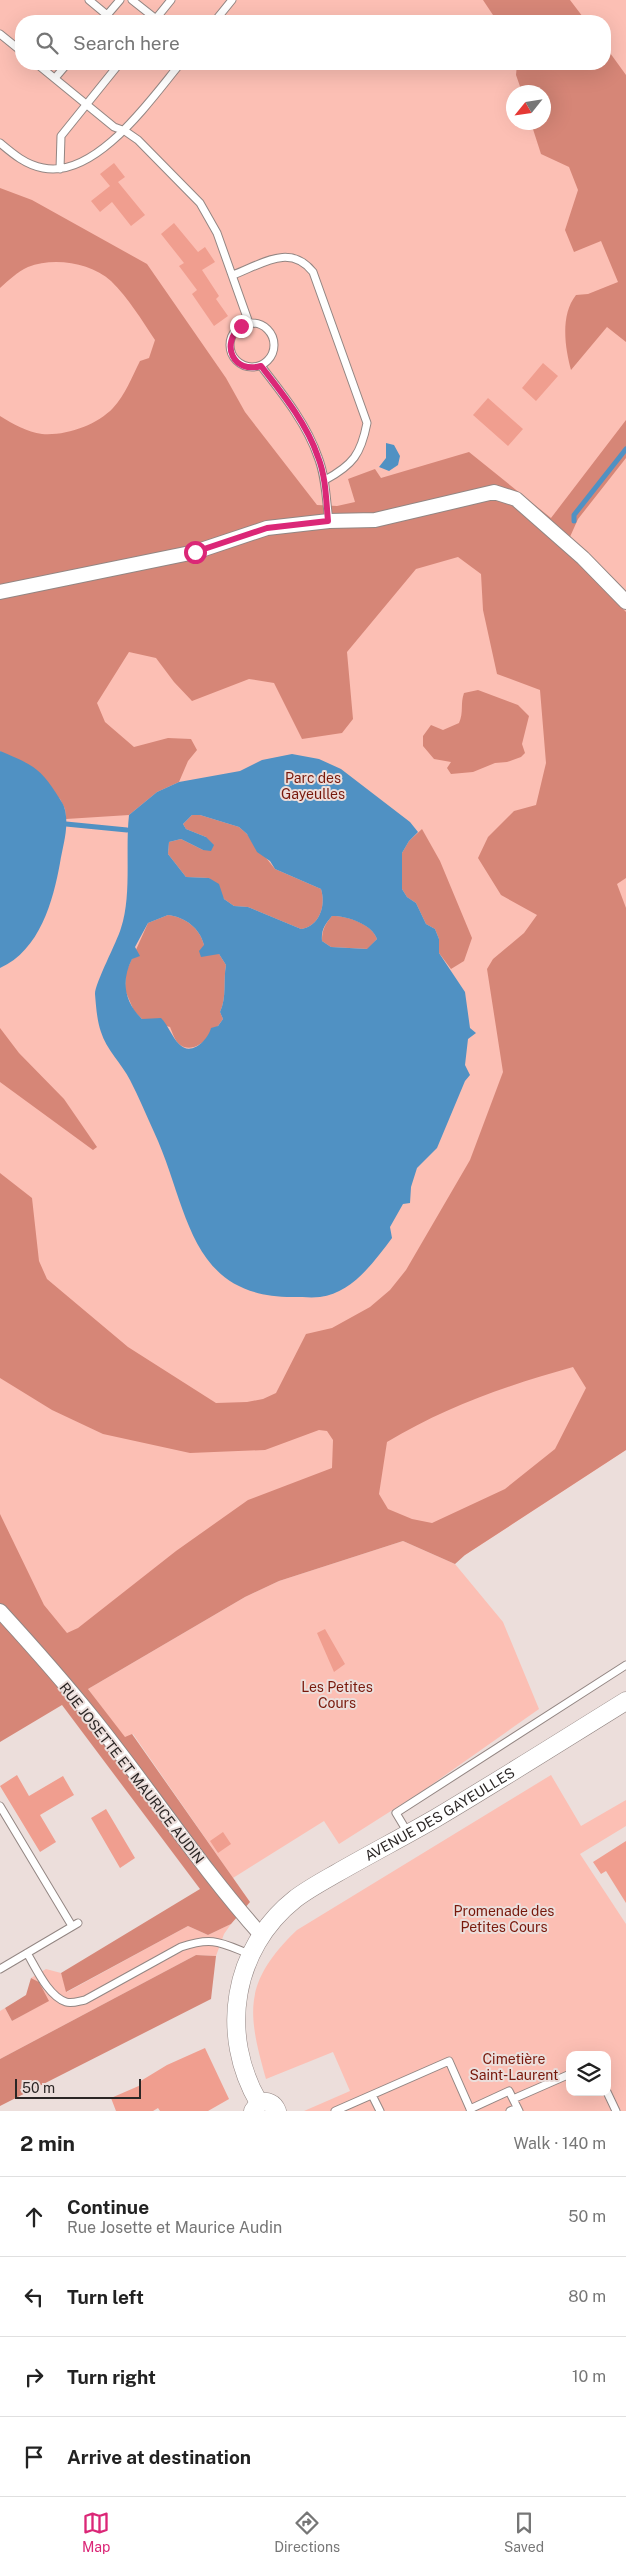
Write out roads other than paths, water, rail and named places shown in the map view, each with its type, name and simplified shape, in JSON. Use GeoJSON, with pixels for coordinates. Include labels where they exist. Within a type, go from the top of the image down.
{"type":"FeatureCollection","features":[{"type":"Feature","properties":{"kind":"street"},"geometry":{"type":"LineString","coordinates":[[0,592],[195,552],[267,528],[328,521],[375,520],[494,492],[516,499],[583,558],[626,602]]}},
{"type":"Feature","properties":{"kind":"street","name":"RUE JOSETTE ET MAURICE AUDIN"},"geometry":{"type":"LineString","coordinates":[[0,1612],[40,1654],[93,1718],[223,1890],[262,1936]]}},
{"type":"Feature","properties":{"kind":"street","name":"AVENUE DES GAYEULLES"},"geometry":{"type":"LineString","coordinates":[[256,2107],[237,2048],[235,2022],[238,1993],[252,1955],[274,1918],[295,1898],[408,1833],[626,1701]]}},
{"type":"Feature","properties":{"kind":"street"},"geometry":{"type":"LineString","coordinates":[[256,2107],[270,2102],[276,2111]]}},
{"type":"Feature","properties":{"kind":"lane"},"geometry":{"type":"LineString","coordinates":[[89,0],[102,15]]}},
{"type":"Feature","properties":{"kind":"lane"},"geometry":{"type":"LineString","coordinates":[[108,15],[120,0]]}},
{"type":"Feature","properties":{"kind":"lane"},"geometry":{"type":"LineString","coordinates":[[132,0],[149,15]]}},
{"type":"Feature","properties":{"kind":"lane"},"geometry":{"type":"LineString","coordinates":[[159,15],[171,0]]}},
{"type":"Feature","properties":{"kind":"lane"},"geometry":{"type":"LineString","coordinates":[[220,15],[232,0]]}},
{"type":"Feature","properties":{"kind":"lane"},"geometry":{"type":"LineString","coordinates":[[0,34],[15,46]]}},
{"type":"Feature","properties":{"kind":"lane"},"geometry":{"type":"LineString","coordinates":[[45,70],[114,127],[125,130],[138,140],[200,203],[217,234],[249,323]]}},
{"type":"Feature","properties":{"kind":"lane"},"geometry":{"type":"LineString","coordinates":[[55,78],[62,70]]}},
{"type":"Feature","properties":{"kind":"lane"},"geometry":{"type":"LineString","coordinates":[[60,168],[61,136],[114,70]]}},
{"type":"Feature","properties":{"kind":"lane"},"geometry":{"type":"LineString","coordinates":[[0,143],[26,162],[43,168],[60,168],[96,154],[125,130],[175,70]]}},
{"type":"Feature","properties":{"kind":"lane"},"geometry":{"type":"LineString","coordinates":[[233,275],[285,256],[304,260],[313,272],[367,423],[363,444],[354,459],[342,471],[324,480]]}},
{"type":"Feature","properties":{"kind":"lane"},"geometry":{"type":"LineString","coordinates":[[249,323],[264,326],[273,337],[275,344],[272,356],[261,366],[248,367],[243,365],[231,353],[230,342],[233,334],[241,326],[249,323]]}},
{"type":"Feature","properties":{"kind":"lane"},"geometry":{"type":"LineString","coordinates":[[261,366],[302,425],[318,456],[324,480],[328,521]]}},
{"type":"Feature","properties":{"kind":"lane"},"geometry":{"type":"LineString","coordinates":[[408,1833],[396,1813],[626,1665]]}},
{"type":"Feature","properties":{"kind":"lane"},"geometry":{"type":"LineString","coordinates":[[0,1806],[75,1924],[0,1969]]}},
{"type":"Feature","properties":{"kind":"lane"},"geometry":{"type":"LineString","coordinates":[[27,1953],[38,1973],[57,1997],[66,2002],[74,2003],[85,2000],[181,1947],[195,1942],[216,1941],[252,1955]]}},
{"type":"Feature","properties":{"kind":"lane"},"geometry":{"type":"LineString","coordinates":[[335,2111],[449,2060],[470,2110],[509,2091],[516,2110]]}},
{"type":"Feature","properties":{"kind":"lane"},"geometry":{"type":"LineString","coordinates":[[513,2100],[566,2076]]}},
{"type":"Feature","properties":{"kind":"lane"},"geometry":{"type":"LineString","coordinates":[[372,2095],[380,2111]]}},
{"type":"Feature","properties":{"kind":"lane"},"geometry":{"type":"LineString","coordinates":[[609,2096],[616,2111]]}},
{"type":"Feature","properties":{"kind":"water"},"geometry":{"type":"Polygon","coordinates":[[[386,443],[394,445],[400,456],[398,465],[389,471],[379,467],[386,458],[386,443]]]}},
{"type":"Feature","properties":{"kind":"water"},"geometry":{"type":"Polygon","coordinates":[[[0,751],[26,762],[44,777],[64,806],[66,823],[57,878],[42,923],[35,937],[25,949],[14,960],[0,968],[0,751]]]}},
{"type":"Feature","properties":{"kind":"water"},"geometry":{"type":"Polygon","coordinates":[[[292,754],[319,759],[341,769],[410,822],[418,832],[409,841],[402,853],[402,889],[407,897],[416,903],[426,924],[435,929],[439,939],[439,953],[465,992],[470,1028],[476,1033],[468,1039],[465,1065],[470,1075],[465,1081],[437,1148],[417,1168],[411,1187],[410,1203],[403,1204],[390,1227],[392,1238],[370,1266],[352,1283],[332,1294],[320,1297],[294,1297],[259,1293],[232,1282],[212,1265],[197,1243],[185,1217],[166,1161],[127,1074],[103,1038],[96,1008],[96,989],[119,934],[124,915],[127,887],[129,815],[157,792],[179,782],[240,771],[262,760],[292,754]],[[192,815],[183,824],[186,829],[206,837],[214,845],[211,851],[203,850],[181,839],[169,842],[168,854],[186,877],[209,878],[219,884],[224,899],[234,906],[248,907],[301,929],[313,924],[322,908],[321,889],[275,869],[270,861],[257,852],[247,834],[239,827],[200,815],[192,815]],[[168,915],[148,923],[135,947],[140,956],[132,959],[126,975],[128,998],[142,1019],[161,1018],[179,1044],[184,1048],[194,1048],[203,1042],[211,1028],[218,1026],[223,1019],[220,1012],[224,995],[226,965],[219,954],[201,957],[199,951],[204,945],[202,939],[191,924],[186,921],[168,915]],[[332,916],[325,925],[322,941],[331,947],[367,949],[377,939],[365,925],[352,919],[332,916]]]}},
{"type":"Feature","properties":{"kind":"waterway"},"geometry":{"type":"LineString","coordinates":[[574,521],[574,515],[626,449]]}},
{"type":"Feature","properties":{"kind":"waterway"},"geometry":{"type":"LineString","coordinates":[[66,824],[127,830]]}},
{"type":"Feature","properties":{"kind":"park label","name":"Parc des Gayeulles"},"geometry":{"type":"Point","coordinates":[313,786]}},
{"type":"Feature","properties":{"kind":"park label","name":"Les Petites Cours"},"geometry":{"type":"Point","coordinates":[337,1695]}},
{"type":"Feature","properties":{"kind":"park label","name":"Promenade des Petites Cours"},"geometry":{"type":"Point","coordinates":[504,1919]}},
{"type":"Feature","properties":{"kind":"park label","name":"Cimetière Saint-Laurent"},"geometry":{"type":"Point","coordinates":[514,2068]}}]}
